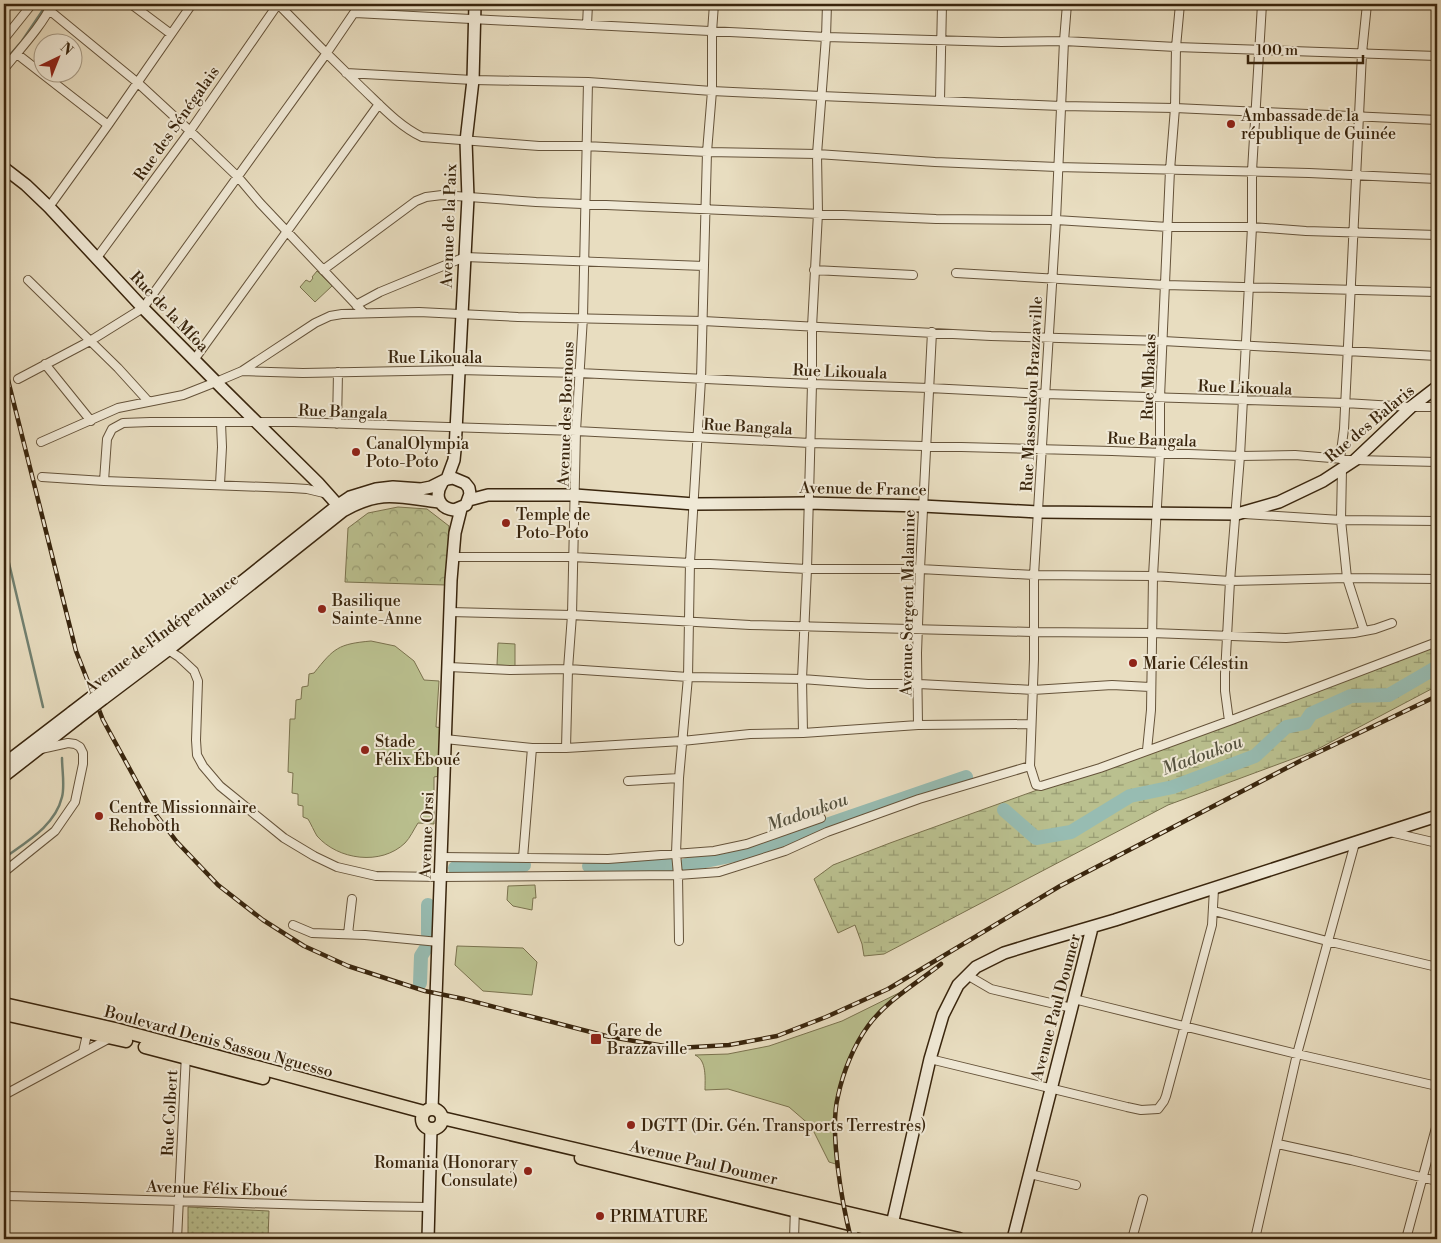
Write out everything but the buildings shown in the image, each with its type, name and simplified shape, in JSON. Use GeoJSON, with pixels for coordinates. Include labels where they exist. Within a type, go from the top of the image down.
{"type":"FeatureCollection","features":[{"type":"Feature","properties":{"kind":"main road","name":"Avenue de la Paix"},"geometry":{"type":"LineString","coordinates":[[454,450],[468,198],[466,141],[473,80],[475,4]]}},
{"type":"Feature","properties":{"kind":"main road","name":"Rue de la Mfoa"},"geometry":{"type":"LineString","coordinates":[[4,168],[26,185],[49,207],[143,308],[312,478],[338,510]]}},
{"type":"Feature","properties":{"kind":"main road","name":"Rue des Balaris"},"geometry":{"type":"LineString","coordinates":[[1237,514],[1278,502],[1322,481],[1341,464],[1354,460],[1437,387]]}},
{"type":"Feature","properties":{"kind":"main road"},"geometry":{"type":"LineString","coordinates":[[454,450],[454,460],[438,489],[437,495],[439,502],[448,510],[455,533]]}},
{"type":"Feature","properties":{"kind":"main road"},"geometry":{"type":"LineString","coordinates":[[454,450],[456,461],[467,485],[469,500]]}},
{"type":"Feature","properties":{"kind":"main road"},"geometry":{"type":"LineString","coordinates":[[444,481],[454,478],[488,495]]}},
{"type":"Feature","properties":{"kind":"main road","name":"Avenue de l'Indépendance"},"geometry":{"type":"LineString","coordinates":[[101,695],[168,650],[338,510],[350,497],[376,489],[393,487],[421,489],[432,487],[444,481]]}},
{"type":"Feature","properties":{"kind":"main road"},"geometry":{"type":"LineString","coordinates":[[455,533],[461,509],[469,500],[488,495]]}},
{"type":"Feature","properties":{"kind":"main road","name":"Avenue de France"},"geometry":{"type":"LineString","coordinates":[[488,495],[575,495],[694,504],[808,502],[1038,512],[1237,514]]}},
{"type":"Feature","properties":{"kind":"main road","name":"Avenue de l'Indépendance"},"geometry":{"type":"LineString","coordinates":[[4,764],[101,695],[338,510],[378,496],[394,496],[439,502]]}},
{"type":"Feature","properties":{"kind":"main road"},"geometry":{"type":"LineString","coordinates":[[448,510],[461,509]]}},
{"type":"Feature","properties":{"kind":"main road","name":"Avenue Orsi"},"geometry":{"type":"LineString","coordinates":[[426,1113],[439,942],[445,739],[455,533]]}},
{"type":"Feature","properties":{"kind":"main road","name":"Avenue de l'Indépendance"},"geometry":{"type":"LineString","coordinates":[[4,776],[74,715]]}},
{"type":"Feature","properties":{"kind":"main road"},"geometry":{"type":"LineString","coordinates":[[891,1229],[930,1059],[943,1015],[958,984],[967,975],[989,960],[1004,954],[1092,928],[1437,816]]}},
{"type":"Feature","properties":{"kind":"main road","name":"Avenue Paul Doumer"},"geometry":{"type":"LineString","coordinates":[[1013,1239],[1092,928]]}},
{"type":"Feature","properties":{"kind":"main road","name":"Boulevard Denis Sassou Nguesso"},"geometry":{"type":"LineString","coordinates":[[4,1004],[88,1028]]}},
{"type":"Feature","properties":{"kind":"main road","name":"Boulevard Denis Sassou Nguesso"},"geometry":{"type":"LineString","coordinates":[[4,1014],[118,1034],[186,1053],[426,1113]]}},
{"type":"Feature","properties":{"kind":"main road"},"geometry":{"type":"LineString","coordinates":[[428,1239],[429,1207],[438,1124],[437,1110],[426,1113],[425,1126],[438,1124]]}},
{"type":"Feature","properties":{"kind":"main road","name":"Avenue Paul Doumer"},"geometry":{"type":"LineString","coordinates":[[438,1124],[659,1173],[915,1236],[958,1239]]}},
{"type":"Feature","properties":{"kind":"street"},"geometry":{"type":"LineString","coordinates":[[4,39],[32,4]]}},
{"type":"Feature","properties":{"kind":"street"},"geometry":{"type":"LineString","coordinates":[[131,4],[171,34]]}},
{"type":"Feature","properties":{"kind":"street"},"geometry":{"type":"LineString","coordinates":[[49,207],[108,126],[192,4]]}},
{"type":"Feature","properties":{"kind":"street"},"geometry":{"type":"LineString","coordinates":[[278,4],[326,54],[379,104],[409,130],[422,136],[539,146],[817,154],[935,162],[1057,167],[1252,171],[1437,179]]}},
{"type":"Feature","properties":{"kind":"street","name":"Rue des Sénégalais"},"geometry":{"type":"LineString","coordinates":[[96,259],[190,130],[278,4]]}},
{"type":"Feature","properties":{"kind":"street"},"geometry":{"type":"LineString","coordinates":[[18,379],[90,341],[143,308],[360,4]]}},
{"type":"Feature","properties":{"kind":"street"},"geometry":{"type":"LineString","coordinates":[[587,25],[588,4]]}},
{"type":"Feature","properties":{"kind":"street"},"geometry":{"type":"LineString","coordinates":[[679,941],[676,854],[679,778],[688,677],[690,562],[701,379],[714,4]]}},
{"type":"Feature","properties":{"kind":"street"},"geometry":{"type":"LineString","coordinates":[[803,733],[802,679],[807,569],[812,327],[818,213],[817,154],[827,4]]}},
{"type":"Feature","properties":{"kind":"street"},"geometry":{"type":"LineString","coordinates":[[940,100],[942,4]]}},
{"type":"Feature","properties":{"kind":"street","name":"Rue Massoukou Brazzaville"},"geometry":{"type":"LineString","coordinates":[[1067,4],[1034,575],[1030,766],[1036,785],[1041,786],[1100,768],[1147,750]]}},
{"type":"Feature","properties":{"kind":"street","name":"Rue Mbakas"},"geometry":{"type":"LineString","coordinates":[[1147,750],[1151,710],[1153,576],[1160,453],[1160,398],[1170,170],[1180,4]]}},
{"type":"Feature","properties":{"kind":"street"},"geometry":{"type":"LineString","coordinates":[[1229,721],[1225,691],[1227,636],[1230,581],[1237,514],[1252,227],[1252,171],[1262,4]]}},
{"type":"Feature","properties":{"kind":"street"},"geometry":{"type":"LineString","coordinates":[[1364,631],[1347,578],[1341,520],[1341,464],[1358,117],[1367,4]]}},
{"type":"Feature","properties":{"kind":"street"},"geometry":{"type":"LineString","coordinates":[[4,69],[50,7],[190,130],[238,177],[260,203],[364,313]]}},
{"type":"Feature","properties":{"kind":"street"},"geometry":{"type":"LineString","coordinates":[[355,13],[826,37],[1001,42],[1064,41],[1437,56]]}},
{"type":"Feature","properties":{"kind":"street"},"geometry":{"type":"LineString","coordinates":[[16,54],[108,126]]}},
{"type":"Feature","properties":{"kind":"street"},"geometry":{"type":"LineString","coordinates":[[346,73],[413,75],[473,80],[588,82],[712,91],[821,96],[1061,106],[1175,108],[1437,120]]}},
{"type":"Feature","properties":{"kind":"street","name":"Avenue des Bornous"},"geometry":{"type":"LineString","coordinates":[[566,748],[574,557],[576,431],[583,317],[588,82]]}},
{"type":"Feature","properties":{"kind":"street"},"geometry":{"type":"LineString","coordinates":[[194,360],[379,104]]}},
{"type":"Feature","properties":{"kind":"street"},"geometry":{"type":"LineString","coordinates":[[323,270],[416,201],[426,197],[442,195],[468,198],[936,219],[1056,220],[1168,227],[1252,227],[1353,233],[1437,235]]}},
{"type":"Feature","properties":{"kind":"street"},"geometry":{"type":"LineString","coordinates":[[356,305],[380,292],[465,256],[704,266]]}},
{"type":"Feature","properties":{"kind":"street"},"geometry":{"type":"LineString","coordinates":[[814,270],[913,275]]}},
{"type":"Feature","properties":{"kind":"street"},"geometry":{"type":"LineString","coordinates":[[956,273],[1166,285],[1437,292]]}},
{"type":"Feature","properties":{"kind":"street"},"geometry":{"type":"LineString","coordinates":[[28,280],[118,368],[148,401]]}},
{"type":"Feature","properties":{"kind":"street"},"geometry":{"type":"LineString","coordinates":[[40,442],[92,421],[118,408],[183,395],[242,371],[315,323],[330,316],[364,313],[420,312],[518,317],[703,321],[1049,337],[1163,340],[1437,356]]}},
{"type":"Feature","properties":{"kind":"street","name":"Avenue Sergent Malamine"},"geometry":{"type":"LineString","coordinates":[[918,725],[918,629],[922,506],[932,332]]}},
{"type":"Feature","properties":{"kind":"street"},"geometry":{"type":"LineString","coordinates":[[46,364],[92,421]]}},
{"type":"Feature","properties":{"kind":"street","name":"Rue Likouala"},"geometry":{"type":"LineString","coordinates":[[242,371],[303,373],[459,370],[579,373],[1045,394],[1437,407]]}},
{"type":"Feature","properties":{"kind":"street"},"geometry":{"type":"LineString","coordinates":[[337,424],[338,372]]}},
{"type":"Feature","properties":{"kind":"street","name":"Rue Bangala"},"geometry":{"type":"LineString","coordinates":[[104,481],[107,439],[112,428],[123,423],[150,422],[256,422],[576,431],[810,443],[1295,456],[1341,464]]}},
{"type":"Feature","properties":{"kind":"street"},"geometry":{"type":"LineString","coordinates":[[220,484],[221,423]]}},
{"type":"Feature","properties":{"kind":"street"},"geometry":{"type":"LineString","coordinates":[[1354,460],[1437,462]]}},
{"type":"Feature","properties":{"kind":"street"},"geometry":{"type":"LineString","coordinates":[[42,477],[292,488],[307,489],[325,494]]}},
{"type":"Feature","properties":{"kind":"street"},"geometry":{"type":"LineString","coordinates":[[1237,514],[1341,520],[1437,521]]}},
{"type":"Feature","properties":{"kind":"street"},"geometry":{"type":"LineString","coordinates":[[453,557],[574,557],[807,569],[1153,576],[1230,581],[1347,578],[1437,579]]}},
{"type":"Feature","properties":{"kind":"street"},"geometry":{"type":"LineString","coordinates":[[450,612],[572,615],[750,625],[1305,637],[1364,631],[1392,623]]}},
{"type":"Feature","properties":{"kind":"street"},"geometry":{"type":"LineString","coordinates":[[1147,750],[1437,642]]}},
{"type":"Feature","properties":{"kind":"street"},"geometry":{"type":"LineString","coordinates":[[168,650],[194,671],[198,681],[197,755],[203,766],[220,786],[284,838],[337,867],[376,876],[678,875],[718,872],[785,851],[827,832],[919,799],[1030,766]]}},
{"type":"Feature","properties":{"kind":"street"},"geometry":{"type":"LineString","coordinates":[[449,667],[568,670],[688,677],[802,679],[868,684],[919,684],[1033,690],[1112,685],[1150,687]]}},
{"type":"Feature","properties":{"kind":"street"},"geometry":{"type":"LineString","coordinates":[[445,739],[532,748],[566,748],[682,741],[750,734],[803,733],[918,725],[1031,724]]}},
{"type":"Feature","properties":{"kind":"street"},"geometry":{"type":"LineString","coordinates":[[4,872],[55,831],[75,802],[83,764],[83,753],[80,747],[68,743],[36,750]]}},
{"type":"Feature","properties":{"kind":"street"},"geometry":{"type":"LineString","coordinates":[[523,858],[532,748]]}},
{"type":"Feature","properties":{"kind":"street"},"geometry":{"type":"LineString","coordinates":[[628,781],[679,778]]}},
{"type":"Feature","properties":{"kind":"street"},"geometry":{"type":"LineString","coordinates":[[441,857],[608,859],[714,851],[747,844],[821,818]]}},
{"type":"Feature","properties":{"kind":"street"},"geometry":{"type":"LineString","coordinates":[[1388,832],[1437,843]]}},
{"type":"Feature","properties":{"kind":"street"},"geometry":{"type":"LineString","coordinates":[[1254,1239],[1278,1144],[1297,1054],[1355,843]]}},
{"type":"Feature","properties":{"kind":"street"},"geometry":{"type":"LineString","coordinates":[[930,1059],[1050,1090],[1141,1110],[1158,1109],[1164,1101],[1186,1028],[1212,925],[1214,889]]}},
{"type":"Feature","properties":{"kind":"street"},"geometry":{"type":"LineString","coordinates":[[348,934],[352,899]]}},
{"type":"Feature","properties":{"kind":"street"},"geometry":{"type":"LineString","coordinates":[[1214,911],[1437,967]]}},
{"type":"Feature","properties":{"kind":"street"},"geometry":{"type":"LineString","coordinates":[[293,924],[312,933],[348,934],[439,942]]}},
{"type":"Feature","properties":{"kind":"street"},"geometry":{"type":"LineString","coordinates":[[967,975],[990,989],[1186,1028],[1437,1086]]}},
{"type":"Feature","properties":{"kind":"street"},"geometry":{"type":"LineString","coordinates":[[83,1052],[88,1028]]}},
{"type":"Feature","properties":{"kind":"street"},"geometry":{"type":"LineString","coordinates":[[4,1095],[118,1034]]}},
{"type":"Feature","properties":{"kind":"street","name":"Rue Colbert"},"geometry":{"type":"LineString","coordinates":[[177,1239],[186,1053]]}},
{"type":"Feature","properties":{"kind":"street"},"geometry":{"type":"LineString","coordinates":[[1406,1239],[1424,1178],[1437,1124]]}},
{"type":"Feature","properties":{"kind":"street"},"geometry":{"type":"LineString","coordinates":[[1278,1144],[1437,1181]]}},
{"type":"Feature","properties":{"kind":"street"},"geometry":{"type":"LineString","coordinates":[[1030,1174],[1076,1184]]}},
{"type":"Feature","properties":{"kind":"street","name":"Avenue Félix Eboué"},"geometry":{"type":"LineString","coordinates":[[4,1196],[429,1207]]}},
{"type":"Feature","properties":{"kind":"street"},"geometry":{"type":"LineString","coordinates":[[1132,1239],[1143,1199]]}},
{"type":"Feature","properties":{"kind":"street"},"geometry":{"type":"LineString","coordinates":[[794,1239],[795,1206]]}},
{"type":"Feature","properties":{"kind":"street"},"geometry":{"type":"LineString","coordinates":[[850,1219],[855,1239]]}},
{"type":"Feature","properties":{"kind":"green space"},"geometry":{"type":"Polygon","coordinates":[[[317,271],[332,286],[315,302],[300,287],[306,280],[310,282],[317,271]]]}},
{"type":"Feature","properties":{"kind":"green space"},"geometry":{"type":"Polygon","coordinates":[[[398,507],[427,509],[449,526],[446,585],[345,582],[348,528],[368,513],[398,507]]]}},
{"type":"Feature","properties":{"kind":"green space","name":"Stade Félix Éboué"},"geometry":{"type":"Polygon","coordinates":[[[371,641],[395,646],[414,661],[424,680],[439,681],[436,727],[442,728],[440,776],[434,777],[434,824],[418,823],[405,843],[384,855],[360,857],[348,855],[326,844],[317,836],[308,819],[303,817],[303,806],[298,805],[298,794],[292,793],[293,773],[288,772],[290,719],[295,719],[296,700],[301,699],[302,687],[308,686],[309,674],[314,673],[338,649],[351,644],[371,641]]]}},
{"type":"Feature","properties":{"kind":"green space"},"geometry":{"type":"Polygon","coordinates":[[[1437,642],[1437,686],[1314,751],[1168,805],[884,954],[864,956],[855,925],[838,933],[814,879],[833,865],[890,843],[1229,721],[1437,642]]]}},
{"type":"Feature","properties":{"kind":"green space"},"geometry":{"type":"Polygon","coordinates":[[[498,643],[515,644],[515,666],[497,665],[498,643]]]}},
{"type":"Feature","properties":{"kind":"green space"},"geometry":{"type":"Polygon","coordinates":[[[535,885],[536,898],[533,898],[532,910],[513,906],[507,900],[508,886],[535,885]]]}},
{"type":"Feature","properties":{"kind":"green space"},"geometry":{"type":"Polygon","coordinates":[[[457,946],[523,948],[537,962],[532,995],[483,991],[455,965],[457,946]]]}},
{"type":"Feature","properties":{"kind":"green space"},"geometry":{"type":"Polygon","coordinates":[[[909,988],[868,1025],[849,1061],[838,1096],[835,1123],[839,1165],[829,1162],[811,1126],[789,1107],[728,1089],[705,1090],[705,1075],[702,1061],[695,1055],[728,1054],[769,1046],[842,1021],[909,988]]]}},
{"type":"Feature","properties":{"kind":"green space"},"geometry":{"type":"Polygon","coordinates":[[[188,1207],[269,1211],[268,1239],[188,1239],[188,1207]]]}},
{"type":"Feature","properties":{"kind":"waterway"},"geometry":{"type":"LineString","coordinates":[[4,62],[22,41],[47,4]]}},
{"type":"Feature","properties":{"kind":"waterway"},"geometry":{"type":"LineString","coordinates":[[4,542],[43,707]]}},
{"type":"Feature","properties":{"kind":"waterway","name":"Madoukou"},"geometry":{"type":"LineString","coordinates":[[1004,810],[1036,838],[1071,832],[1130,796],[1173,787],[1255,756],[1286,727],[1305,723],[1311,714],[1351,696],[1389,695],[1437,667]]}},
{"type":"Feature","properties":{"kind":"waterway"},"geometry":{"type":"LineString","coordinates":[[4,858],[39,832],[53,817],[63,793],[62,758]]}},
{"type":"Feature","properties":{"kind":"waterway","name":"Madoukou"},"geometry":{"type":"LineString","coordinates":[[686,865],[745,853],[966,777]]}},
{"type":"Feature","properties":{"kind":"waterway","name":"Madoukou"},"geometry":{"type":"LineString","coordinates":[[455,868],[524,865]]}},
{"type":"Feature","properties":{"kind":"waterway","name":"Madoukou"},"geometry":{"type":"LineString","coordinates":[[589,866],[670,865]]}},
{"type":"Feature","properties":{"kind":"waterway","name":"Madoukou"},"geometry":{"type":"LineString","coordinates":[[428,905],[428,934]]}},
{"type":"Feature","properties":{"kind":"waterway","name":"Madoukou"},"geometry":{"type":"LineString","coordinates":[[420,983],[421,956],[428,945]]}},
{"type":"Feature","properties":{"kind":"railway"},"geometry":{"type":"LineString","coordinates":[[4,364],[76,651],[103,720],[151,808],[177,842],[218,885],[263,920],[304,946],[348,966],[425,991],[464,999],[610,1037],[677,1048],[729,1045],[777,1036],[826,1017],[888,989],[1060,886],[1302,760],[1437,696]]}},
{"type":"Feature","properties":{"kind":"railway"},"geometry":{"type":"LineString","coordinates":[[851,1239],[838,1167],[835,1128],[838,1096],[843,1078],[858,1042],[875,1017],[893,1000],[941,964]]}},
{"type":"Feature","properties":{"kind":"place","name":"Ambassade de la république de Guinée"},"geometry":{"type":"Point","coordinates":[1231,124]}},
{"type":"Feature","properties":{"kind":"place","name":"CanalOlympia Poto-Poto"},"geometry":{"type":"Point","coordinates":[356,452]}},
{"type":"Feature","properties":{"kind":"place","name":"Temple de Poto-Poto"},"geometry":{"type":"Point","coordinates":[506,523]}},
{"type":"Feature","properties":{"kind":"place","name":"Basilique Sainte-Anne"},"geometry":{"type":"Point","coordinates":[322,609]}},
{"type":"Feature","properties":{"kind":"place","name":"Marie Célestin"},"geometry":{"type":"Point","coordinates":[1133,663]}},
{"type":"Feature","properties":{"kind":"place","name":"Stade Félix Éboué"},"geometry":{"type":"Point","coordinates":[365,750]}},
{"type":"Feature","properties":{"kind":"place","name":"Centre Missionnaire Rehoboth"},"geometry":{"type":"Point","coordinates":[99,816]}},
{"type":"Feature","properties":{"kind":"place","name":"Gare de Brazzaville"},"geometry":{"type":"Point","coordinates":[596,1039]}},
{"type":"Feature","properties":{"kind":"place","name":"DGTT (Dir. Gén. Transports Terrestres)"},"geometry":{"type":"Point","coordinates":[631,1125]}},
{"type":"Feature","properties":{"kind":"place","name":"Romania (Honorary Consulate)"},"geometry":{"type":"Point","coordinates":[528,1171]}},
{"type":"Feature","properties":{"kind":"place","name":"PRIMATURE"},"geometry":{"type":"Point","coordinates":[600,1216]}}]}
